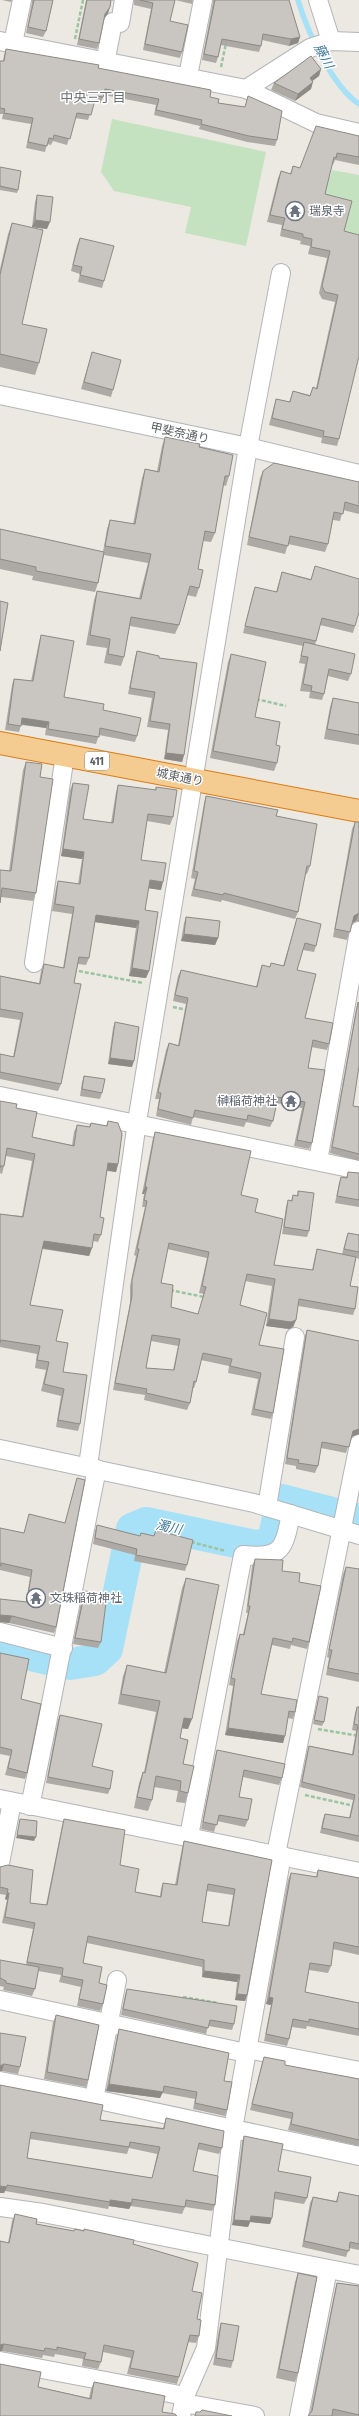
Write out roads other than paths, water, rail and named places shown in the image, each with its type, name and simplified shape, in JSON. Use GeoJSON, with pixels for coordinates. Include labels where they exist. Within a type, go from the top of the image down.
{"type":"FeatureCollection","features":[{"type":"Feature","properties":{"kind":"highway","name":"城東通り"},"geometry":{"type":"LineString","coordinates":[[0,743],[359,811]]}},
{"type":"Feature","properties":{"kind":"street"},"geometry":{"type":"LineString","coordinates":[[22,0],[6,42],[105,63],[188,76],[246,89],[316,123],[359,133]]}},
{"type":"Feature","properties":{"kind":"street"},"geometry":{"type":"LineString","coordinates":[[105,63],[113,22],[120,23],[124,0]]}},
{"type":"Feature","properties":{"kind":"street"},"geometry":{"type":"LineString","coordinates":[[188,76],[203,0]]}},
{"type":"Feature","properties":{"kind":"street"},"geometry":{"type":"LineString","coordinates":[[318,0],[331,41]]}},
{"type":"Feature","properties":{"kind":"street"},"geometry":{"type":"LineString","coordinates":[[246,89],[310,48],[331,41],[359,42]]}},
{"type":"Feature","properties":{"kind":"street"},"geometry":{"type":"LineString","coordinates":[[30,1806],[63,1649],[68,1610],[93,1468],[137,1122],[248,447],[281,273]]}},
{"type":"Feature","properties":{"kind":"street","name":"甲斐奈通り"},"geometry":{"type":"LineString","coordinates":[[0,395],[248,447],[359,474]]}},
{"type":"Feature","properties":{"kind":"street"},"geometry":{"type":"LineString","coordinates":[[34,963],[65,756]]}},
{"type":"Feature","properties":{"kind":"street"},"geometry":{"type":"LineString","coordinates":[[318,1161],[359,931]]}},
{"type":"Feature","properties":{"kind":"street"},"geometry":{"type":"LineString","coordinates":[[0,1096],[137,1122],[359,1170]]}},
{"type":"Feature","properties":{"kind":"street"},"geometry":{"type":"LineString","coordinates":[[267,1507],[295,1336]]}},
{"type":"Feature","properties":{"kind":"street"},"geometry":{"type":"LineString","coordinates":[[184,2405],[206,2348],[233,2129],[247,2051],[288,1792],[359,1444]]}},
{"type":"Feature","properties":{"kind":"street"},"geometry":{"type":"LineString","coordinates":[[0,1449],[267,1507],[359,1535]]}},
{"type":"Feature","properties":{"kind":"street"},"geometry":{"type":"LineString","coordinates":[[189,1836],[243,1556],[262,1557],[273,1555],[281,1549],[286,1542],[290,1514]]}},
{"type":"Feature","properties":{"kind":"street"},"geometry":{"type":"LineString","coordinates":[[0,1632],[63,1649]]}},
{"type":"Feature","properties":{"kind":"street"},"geometry":{"type":"LineString","coordinates":[[0,1863],[6,1801],[279,1854],[359,1872]]}},
{"type":"Feature","properties":{"kind":"street"},"geometry":{"type":"LineString","coordinates":[[94,2099],[117,1980]]}},
{"type":"Feature","properties":{"kind":"street"},"geometry":{"type":"LineString","coordinates":[[0,2000],[247,2051],[359,2071]]}},
{"type":"Feature","properties":{"kind":"street"},"geometry":{"type":"LineString","coordinates":[[0,2081],[94,2099],[359,2156]]}},
{"type":"Feature","properties":{"kind":"street"},"geometry":{"type":"LineString","coordinates":[[0,2207],[43,2213],[359,2275]]}},
{"type":"Feature","properties":{"kind":"street"},"geometry":{"type":"LineString","coordinates":[[298,2416],[328,2269]]}},
{"type":"Feature","properties":{"kind":"street"},"geometry":{"type":"LineString","coordinates":[[0,2361],[184,2405],[255,2416]]}},
{"type":"Feature","properties":{"kind":"waterway","name":"藤川"},"geometry":{"type":"LineString","coordinates":[[298,0],[314,42],[330,71],[339,85],[359,104]]}},
{"type":"Feature","properties":{"kind":"waterway","name":"濁川"},"geometry":{"type":"LineString","coordinates":[[0,1648],[70,1664],[95,1660],[107,1649],[132,1529],[146,1523],[255,1546],[269,1544],[274,1536],[282,1500],[359,1520]]}},
{"type":"Feature","properties":{"kind":"place","name":"瑞泉寺"},"geometry":{"type":"Point","coordinates":[295,211]}},
{"type":"Feature","properties":{"kind":"place","name":"榊稲荷神社"},"geometry":{"type":"Point","coordinates":[291,1101]}},
{"type":"Feature","properties":{"kind":"place","name":"文珠稲荷神社"},"geometry":{"type":"Point","coordinates":[36,1598]}},
{"type":"Feature","properties":{"kind":"district","name":"中央三丁目"},"geometry":{"type":"Point","coordinates":[93,97]}}]}
